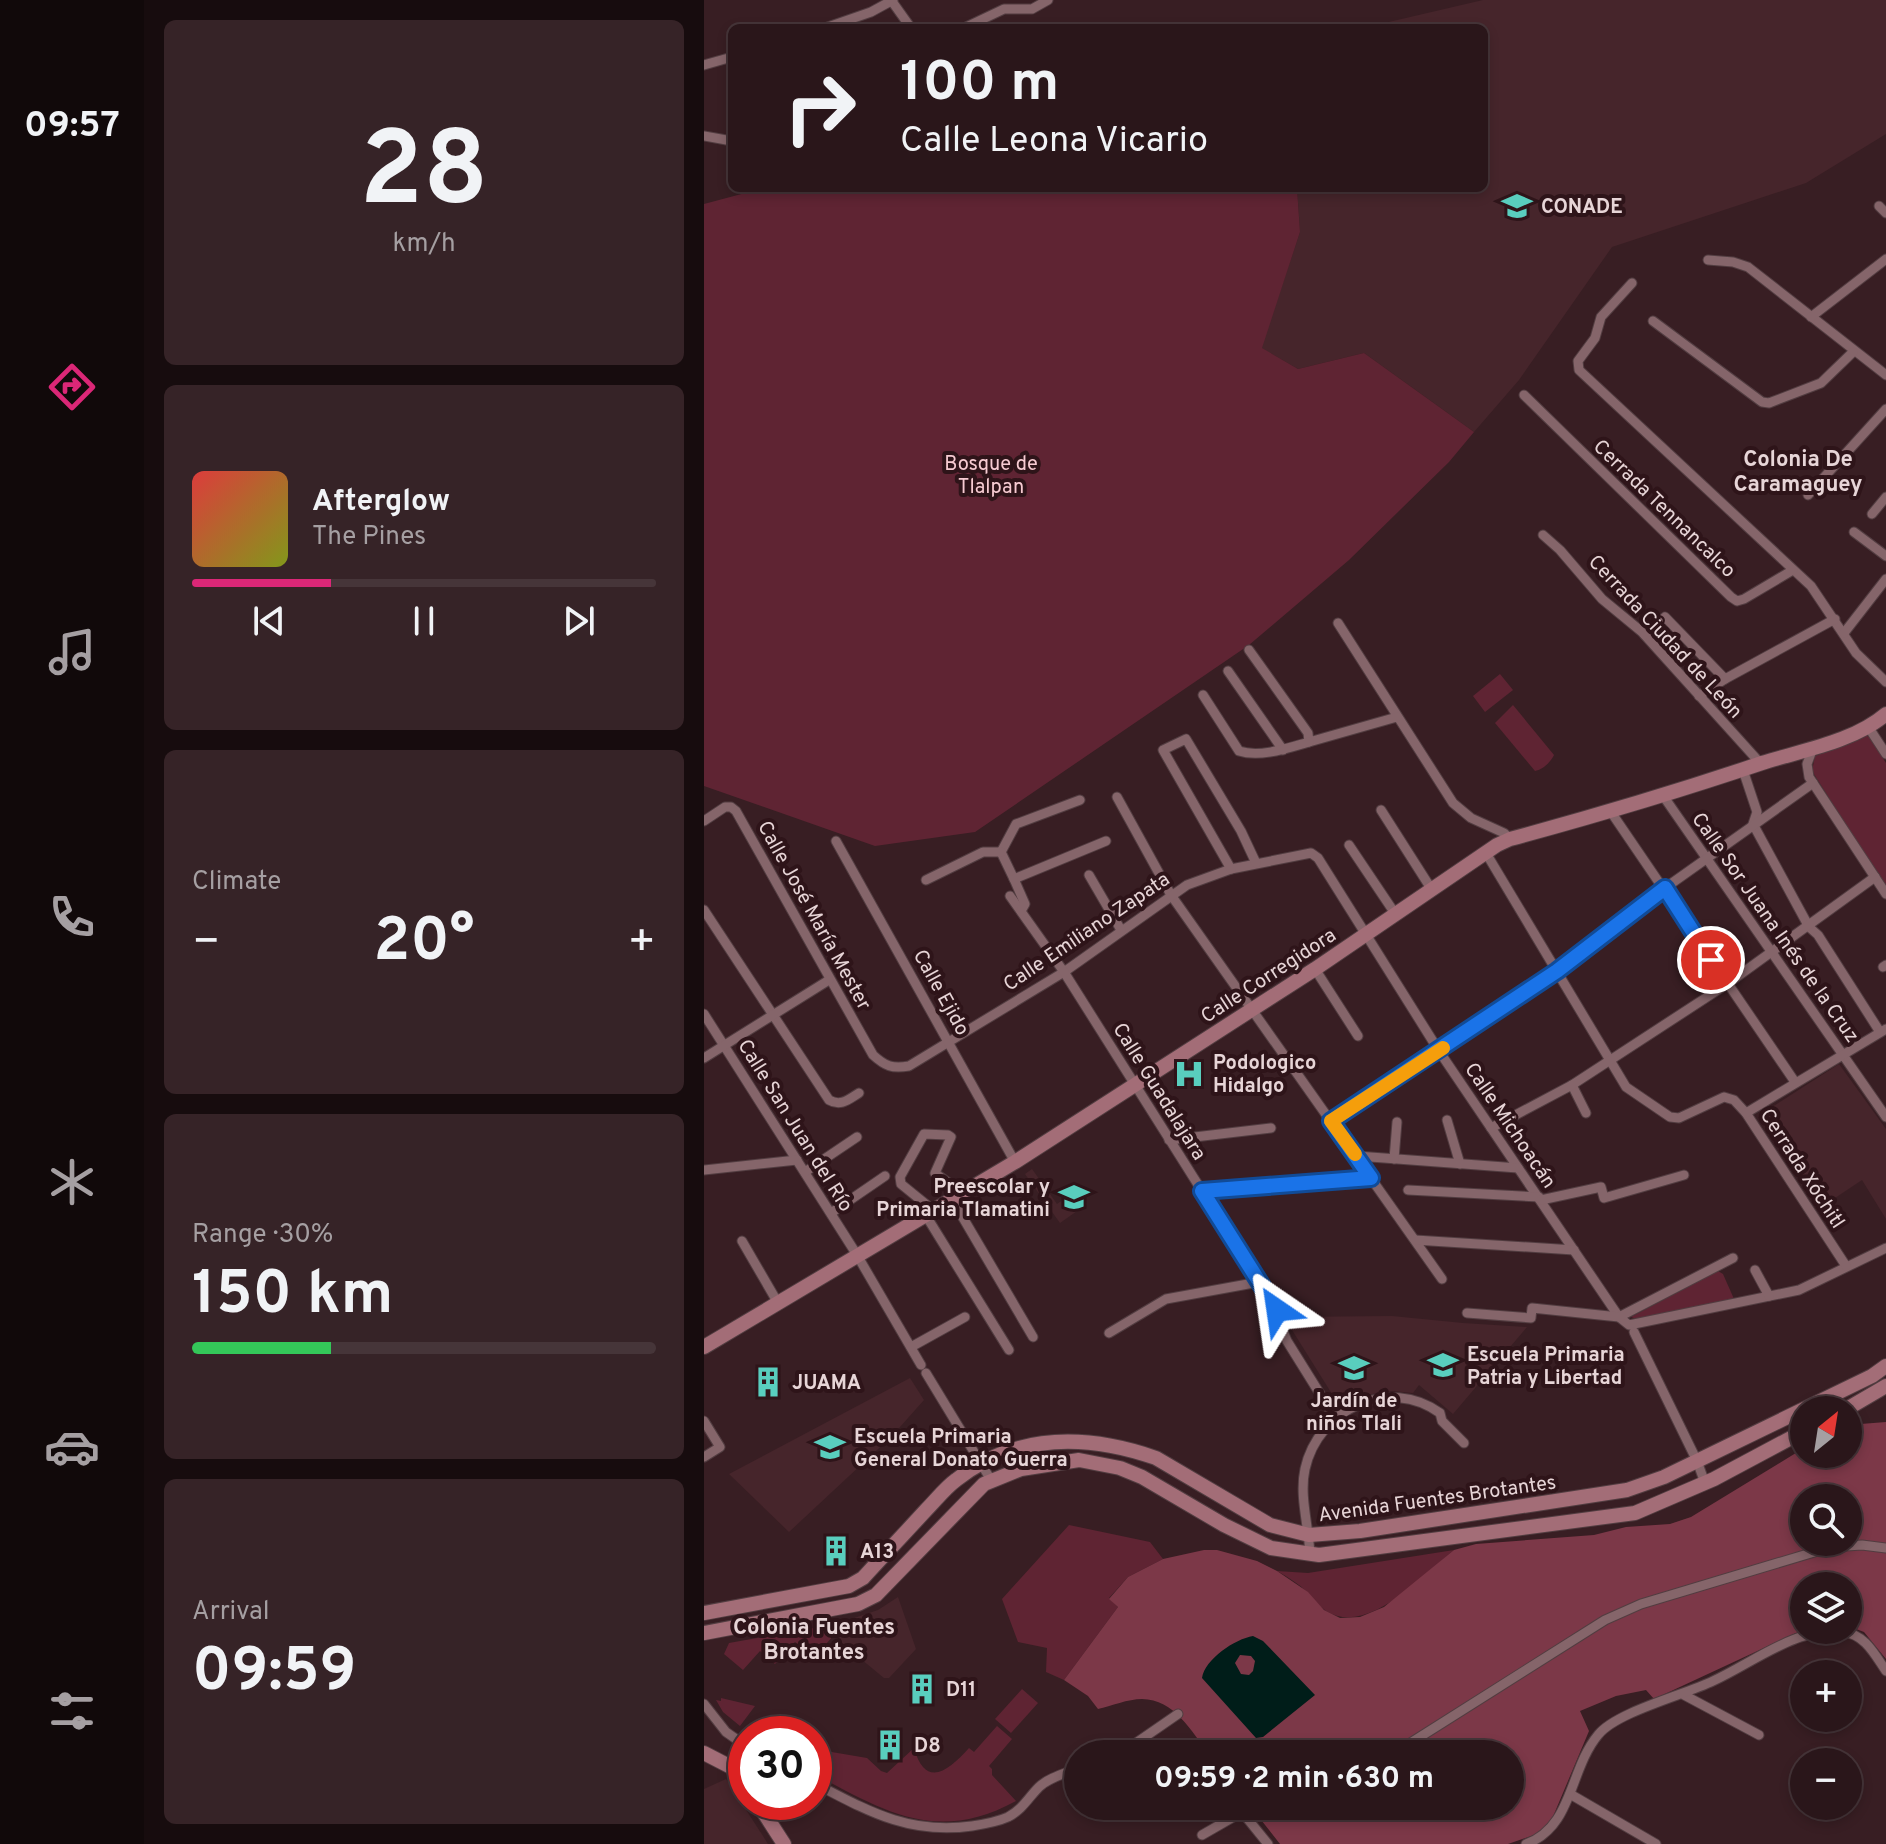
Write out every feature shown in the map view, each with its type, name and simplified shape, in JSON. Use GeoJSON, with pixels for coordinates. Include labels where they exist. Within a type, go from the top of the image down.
{"type":"FeatureCollection","features":[{"type":"Feature","properties":{"kind":"street"},"geometry":{"type":"LineString","coordinates":[[836,24],[871,12],[892,0],[908,24]]}},
{"type":"Feature","properties":{"kind":"street"},"geometry":{"type":"LineString","coordinates":[[1004,9],[1011,0]]}},
{"type":"Feature","properties":{"kind":"street"},"geometry":{"type":"LineString","coordinates":[[972,24],[1004,9],[1032,9],[1048,0]]}},
{"type":"Feature","properties":{"kind":"street"},"geometry":{"type":"LineString","coordinates":[[704,65],[728,58]]}},
{"type":"Feature","properties":{"kind":"street"},"geometry":{"type":"LineString","coordinates":[[704,136],[728,140]]}},
{"type":"Feature","properties":{"kind":"street"},"geometry":{"type":"LineString","coordinates":[[1811,317],[1886,259]]}},
{"type":"Feature","properties":{"kind":"street"},"geometry":{"type":"LineString","coordinates":[[1708,260],[1748,267],[1886,375]]}},
{"type":"Feature","properties":{"kind":"street"},"geometry":{"type":"LineString","coordinates":[[1632,283],[1601,317],[1595,338],[1578,361],[1579,370],[1817,592],[1856,653],[1886,682]]}},
{"type":"Feature","properties":{"kind":"street"},"geometry":{"type":"LineString","coordinates":[[1653,321],[1762,402],[1769,403],[1821,383],[1853,352]]}},
{"type":"Feature","properties":{"kind":"street","name":"Cerrada Tennancalco"},"geometry":{"type":"LineString","coordinates":[[1524,395],[1737,601],[1793,570]]}},
{"type":"Feature","properties":{"kind":"street"},"geometry":{"type":"LineString","coordinates":[[1808,495],[1886,409]]}},
{"type":"Feature","properties":{"kind":"street"},"geometry":{"type":"LineString","coordinates":[[1872,514],[1886,497]]}},
{"type":"Feature","properties":{"kind":"street"},"geometry":{"type":"LineString","coordinates":[[1854,532],[1886,556]]}},
{"type":"Feature","properties":{"kind":"street","name":"Cerrada Ciudad de León"},"geometry":{"type":"LineString","coordinates":[[1543,535],[1602,599],[1645,635],[1761,764]]}},
{"type":"Feature","properties":{"kind":"street"},"geometry":{"type":"LineString","coordinates":[[1844,633],[1886,579]]}},
{"type":"Feature","properties":{"kind":"street"},"geometry":{"type":"LineString","coordinates":[[1645,635],[1665,617],[1725,679]]}},
{"type":"Feature","properties":{"kind":"street"},"geometry":{"type":"LineString","coordinates":[[1699,696],[1835,619]]}},
{"type":"Feature","properties":{"kind":"street"},"geometry":{"type":"LineString","coordinates":[[1338,623],[1453,803],[1471,818],[1504,833],[1510,839]]}},
{"type":"Feature","properties":{"kind":"street"},"geometry":{"type":"LineString","coordinates":[[1249,650],[1308,733],[1309,742]]}},
{"type":"Feature","properties":{"kind":"street"},"geometry":{"type":"LineString","coordinates":[[1228,671],[1283,750]]}},
{"type":"Feature","properties":{"kind":"street"},"geometry":{"type":"LineString","coordinates":[[1203,695],[1239,751],[1248,754],[1283,750],[1397,717]]}},
{"type":"Feature","properties":{"kind":"street","name":"Calle Corregidora"},"geometry":{"type":"LineString","coordinates":[[704,1347],[1015,1162],[1510,839],[1664,797],[1813,748],[1869,728],[1886,714]]}},
{"type":"Feature","properties":{"kind":"street"},"geometry":{"type":"LineString","coordinates":[[1869,728],[1886,754]]}},
{"type":"Feature","properties":{"kind":"street"},"geometry":{"type":"LineString","coordinates":[[1231,869],[1163,750],[1186,739],[1241,831],[1256,863]]}},
{"type":"Feature","properties":{"kind":"street"},"geometry":{"type":"LineString","coordinates":[[1813,748],[1807,764],[1813,783],[1886,894]]}},
{"type":"Feature","properties":{"kind":"street"},"geometry":{"type":"LineString","coordinates":[[1743,770],[1757,812],[1753,824],[1809,927],[1818,935],[1883,1030],[1746,1113]]}},
{"type":"Feature","properties":{"kind":"street"},"geometry":{"type":"LineString","coordinates":[[1331,1121],[1557,971],[1665,888],[1813,783]]}},
{"type":"Feature","properties":{"kind":"street"},"geometry":{"type":"LineString","coordinates":[[1117,797],[1171,895],[1442,1279]]}},
{"type":"Feature","properties":{"kind":"street","name":"Calle Sor Juana Inés de la Cruz"},"geometry":{"type":"LineString","coordinates":[[1664,797],[1886,1117]]}},
{"type":"Feature","properties":{"kind":"street"},"geometry":{"type":"LineString","coordinates":[[1001,852],[1016,824],[1080,800]]}},
{"type":"Feature","properties":{"kind":"street","name":"Calle José María Mester"},"geometry":{"type":"LineString","coordinates":[[704,821],[725,807],[736,811],[829,980],[873,1055],[885,1065]]}},
{"type":"Feature","properties":{"kind":"street"},"geometry":{"type":"LineString","coordinates":[[1381,810],[1432,890]]}},
{"type":"Feature","properties":{"kind":"street"},"geometry":{"type":"LineString","coordinates":[[1611,812],[1795,1082]]}},
{"type":"Feature","properties":{"kind":"street","name":"Calle Ejido"},"geometry":{"type":"LineString","coordinates":[[836,841],[1015,1162]]}},
{"type":"Feature","properties":{"kind":"street"},"geometry":{"type":"LineString","coordinates":[[1014,879],[1106,841]]}},
{"type":"Feature","properties":{"kind":"street"},"geometry":{"type":"LineString","coordinates":[[1349,845],[1396,915]]}},
{"type":"Feature","properties":{"kind":"street"},"geometry":{"type":"LineString","coordinates":[[926,880],[983,852],[1001,852]]}},
{"type":"Feature","properties":{"kind":"street"},"geometry":{"type":"LineString","coordinates":[[1001,852],[1025,904],[1021,911]]}},
{"type":"Feature","properties":{"kind":"street","name":"Calle Emiliano Zapata"},"geometry":{"type":"LineString","coordinates":[[885,1065],[896,1069],[909,1066],[950,1042],[1064,972],[1187,885],[1256,863],[1307,853],[1318,858]]}},
{"type":"Feature","properties":{"kind":"street"},"geometry":{"type":"LineString","coordinates":[[1486,853],[1609,1061]]}},
{"type":"Feature","properties":{"kind":"street","name":"Calle Michoacán"},"geometry":{"type":"LineString","coordinates":[[1318,858],[1439,1051],[1619,1317],[1631,1329],[1705,1483]]}},
{"type":"Feature","properties":{"kind":"street"},"geometry":{"type":"LineString","coordinates":[[1089,875],[1121,930]]}},
{"type":"Feature","properties":{"kind":"street"},"geometry":{"type":"LineString","coordinates":[[1491,1128],[1572,1085],[1727,984],[1875,877]]}},
{"type":"Feature","properties":{"kind":"street","name":"Calle Guadalajara"},"geometry":{"type":"LineString","coordinates":[[1010,896],[1064,972],[1259,1282],[1277,1313],[1287,1341],[1335,1418]]}},
{"type":"Feature","properties":{"kind":"street"},"geometry":{"type":"LineString","coordinates":[[704,910],[829,1100],[843,1103],[859,1093]]}},
{"type":"Feature","properties":{"kind":"street"},"geometry":{"type":"LineString","coordinates":[[1315,969],[1358,1036]]}},
{"type":"Feature","properties":{"kind":"street"},"geometry":{"type":"LineString","coordinates":[[704,1058],[829,980]]}},
{"type":"Feature","properties":{"kind":"street","name":"Calle San Juan del Río"},"geometry":{"type":"LineString","coordinates":[[704,1014],[857,1255],[991,1480]]}},
{"type":"Feature","properties":{"kind":"street","name":"Cerrada Xóchitl"},"geometry":{"type":"LineString","coordinates":[[1609,1061],[1634,1095],[1670,1117],[1679,1118],[1724,1097],[1734,1100],[1746,1113],[1846,1266]]}},
{"type":"Feature","properties":{"kind":"street"},"geometry":{"type":"LineString","coordinates":[[1572,1085],[1586,1113]]}},
{"type":"Feature","properties":{"kind":"street"},"geometry":{"type":"LineString","coordinates":[[1447,1120],[1460,1164]]}},
{"type":"Feature","properties":{"kind":"street"},"geometry":{"type":"LineString","coordinates":[[1394,1159],[1397,1122]]}},
{"type":"Feature","properties":{"kind":"street"},"geometry":{"type":"LineString","coordinates":[[1169,1140],[1271,1128]]}},
{"type":"Feature","properties":{"kind":"street"},"geometry":{"type":"LineString","coordinates":[[1009,1350],[929,1212],[901,1184],[900,1177],[924,1134],[951,1137],[935,1173],[957,1196],[1033,1337]]}},
{"type":"Feature","properties":{"kind":"street"},"geometry":{"type":"LineString","coordinates":[[805,1172],[857,1137]]}},
{"type":"Feature","properties":{"kind":"street"},"geometry":{"type":"LineString","coordinates":[[1357,1156],[1518,1168]]}},
{"type":"Feature","properties":{"kind":"street"},"geometry":{"type":"LineString","coordinates":[[704,1170],[797,1160]]}},
{"type":"Feature","properties":{"kind":"street"},"geometry":{"type":"LineString","coordinates":[[1408,1190],[1540,1199],[1601,1187],[1604,1198],[1684,1175]]}},
{"type":"Feature","properties":{"kind":"street"},"geometry":{"type":"LineString","coordinates":[[831,1213],[885,1176]]}},
{"type":"Feature","properties":{"kind":"street"},"geometry":{"type":"LineString","coordinates":[[1202,1191],[1371,1178]]}},
{"type":"Feature","properties":{"kind":"street"},"geometry":{"type":"LineString","coordinates":[[1415,1240],[1574,1250]]}},
{"type":"Feature","properties":{"kind":"street"},"geometry":{"type":"LineString","coordinates":[[742,1241],[778,1303]]}},
{"type":"Feature","properties":{"kind":"street"},"geometry":{"type":"LineString","coordinates":[[1631,1329],[1799,1290],[1886,1248]]}},
{"type":"Feature","properties":{"kind":"street"},"geometry":{"type":"LineString","coordinates":[[1467,1313],[1531,1318],[1532,1308],[1619,1317],[1733,1258]]}},
{"type":"Feature","properties":{"kind":"street"},"geometry":{"type":"LineString","coordinates":[[1755,1270],[1769,1296]]}},
{"type":"Feature","properties":{"kind":"street"},"geometry":{"type":"LineString","coordinates":[[1109,1333],[1166,1299],[1259,1282]]}},
{"type":"Feature","properties":{"kind":"street"},"geometry":{"type":"LineString","coordinates":[[911,1347],[965,1317]]}},
{"type":"Feature","properties":{"kind":"street","name":"Avenida Fuentes Brotantes"},"geometry":{"type":"LineString","coordinates":[[704,1613],[849,1586],[863,1578],[953,1482],[981,1463],[1053,1441],[1088,1441],[1118,1446],[1156,1458],[1270,1525],[1309,1535],[1360,1531],[1606,1495],[1646,1485],[1864,1380],[1886,1366]]}},
{"type":"Feature","properties":{"kind":"street"},"geometry":{"type":"LineString","coordinates":[[1864,1380],[1871,1395]]}},
{"type":"Feature","properties":{"kind":"street"},"geometry":{"type":"LineString","coordinates":[[1862,1400],[1886,1386]]}},
{"type":"Feature","properties":{"kind":"street"},"geometry":{"type":"LineString","coordinates":[[1310,1555],[1305,1470],[1318,1439],[1335,1418],[1370,1400],[1406,1397],[1440,1413],[1442,1421],[1464,1443]]}},
{"type":"Feature","properties":{"kind":"street"},"geometry":{"type":"LineString","coordinates":[[704,1421],[720,1447],[704,1457]]}},
{"type":"Feature","properties":{"kind":"street","name":"Avenida Fuentes Brotantes"},"geometry":{"type":"LineString","coordinates":[[704,1633],[858,1604],[876,1595],[977,1490],[991,1480],[1038,1465],[1079,1460],[1100,1463],[1142,1477],[1248,1538],[1271,1548],[1310,1555],[1635,1513],[1705,1483],[1790,1438]]}},
{"type":"Feature","properties":{"kind":"street"},"geometry":{"type":"LineString","coordinates":[[1415,1740],[1605,1620],[1641,1604],[1831,1547],[1862,1545],[1886,1548]]}},
{"type":"Feature","properties":{"kind":"street"},"geometry":{"type":"LineString","coordinates":[[757,1604],[759,1623]]}},
{"type":"Feature","properties":{"kind":"street"},"geometry":{"type":"LineString","coordinates":[[1526,1844],[1541,1839],[1556,1824],[1585,1756],[1598,1734],[1617,1720],[1684,1695],[1798,1638],[1844,1632],[1863,1638],[1886,1671]]}},
{"type":"Feature","properties":{"kind":"street"},"geometry":{"type":"LineString","coordinates":[[1684,1695],[1759,1735]]}},
{"type":"Feature","properties":{"kind":"street"},"geometry":{"type":"LineString","coordinates":[[704,1704],[728,1733]]}},
{"type":"Feature","properties":{"kind":"street"},"geometry":{"type":"LineString","coordinates":[[1140,1740],[1178,1714]]}},
{"type":"Feature","properties":{"kind":"street"},"geometry":{"type":"LineString","coordinates":[[704,1753],[728,1765]]}},
{"type":"Feature","properties":{"kind":"street"},"geometry":{"type":"LineString","coordinates":[[832,1792],[889,1820],[922,1828],[955,1828],[989,1824],[1008,1817],[1024,1807],[1041,1784],[1064,1774]]}},
{"type":"Feature","properties":{"kind":"street"},"geometry":{"type":"LineString","coordinates":[[1570,1794],[1650,1843]]}},
{"type":"Feature","properties":{"kind":"street"},"geometry":{"type":"LineString","coordinates":[[1202,1835],[1242,1812],[1268,1844]]}},
{"type":"Feature","properties":{"kind":"street"},"geometry":{"type":"LineString","coordinates":[[769,1820],[784,1844]]}},
{"type":"Feature","properties":{"kind":"shaded area","name":"CONADE"},"geometry":{"type":"Polygon","coordinates":[[[1483,0],[1886,0],[1886,134],[1806,183],[1612,247],[1519,380],[1474,432],[1364,353],[1298,369],[1261,348],[1300,232],[1297,192],[1488,192],[1488,24],[1380,24],[1483,0]]]}},
{"type":"Feature","properties":{"kind":"shaded area"},"geometry":{"type":"Polygon","coordinates":[[[1839,1064],[1886,1129],[1886,1219],[1862,1180],[1820,1208],[1758,1116],[1839,1064]]]}},
{"type":"Feature","properties":{"kind":"shaded area","name":"Preescolar y Primaria Tlamatini"},"geometry":{"type":"Polygon","coordinates":[[[1032,1169],[1057,1204],[1077,1190],[1087,1204],[1060,1223],[1025,1174],[1032,1169]]]}},
{"type":"Feature","properties":{"kind":"shaded area"},"geometry":{"type":"Polygon","coordinates":[[[1392,1316],[1527,1327],[1453,1414],[1419,1385],[1413,1393],[1392,1391],[1367,1395],[1342,1410],[1292,1330],[1294,1328],[1288,1317],[1392,1316]]]}},
{"type":"Feature","properties":{"kind":"shaded area","name":"Escuela Primaria General Donato Guerra"},"geometry":{"type":"Polygon","coordinates":[[[910,1378],[924,1400],[892,1436],[789,1532],[729,1474],[910,1378]]]}},
{"type":"Feature","properties":{"kind":"shaded area"},"geometry":{"type":"Polygon","coordinates":[[[1886,1422],[1886,1659],[1862,1631],[1862,1572],[1790,1572],[1790,1636],[1654,1699],[1646,1690],[1616,1696],[1580,1711],[1589,1731],[1552,1819],[1537,1834],[1508,1844],[1280,1844],[1261,1820],[1524,1820],[1524,1740],[1199,1740],[1181,1718],[1164,1704],[1137,1699],[1098,1709],[1088,1696],[1064,1680],[1118,1607],[1109,1599],[1128,1577],[1163,1559],[1217,1550],[1257,1561],[1308,1592],[1324,1610],[1340,1618],[1360,1617],[1384,1607],[1454,1550],[1476,1544],[1594,1535],[1626,1527],[1670,1524],[1691,1517],[1790,1457],[1790,1468],[1862,1468],[1862,1424],[1886,1422]]]}},
{"type":"Feature","properties":{"kind":"shaded area"},"geometry":{"type":"Polygon","coordinates":[[[898,1597],[916,1649],[889,1678],[884,1678],[833,1636],[836,1624],[878,1610],[898,1597]]]}},
{"type":"Feature","properties":{"kind":"shaded area"},"geometry":{"type":"Polygon","coordinates":[[[726,1779],[728,1820],[752,1820],[768,1844],[704,1844],[704,1789],[726,1779]]]}},
{"type":"Feature","properties":{"kind":"green space","name":"Bosque de Tlalpan"},"geometry":{"type":"Polygon","coordinates":[[[749,192],[1297,192],[1300,232],[1262,348],[1298,369],[1364,353],[1474,432],[1449,462],[1349,560],[1249,645],[975,832],[875,846],[704,786],[704,204],[749,192]]]}},
{"type":"Feature","properties":{"kind":"green space"},"geometry":{"type":"Polygon","coordinates":[[[1500,674],[1513,690],[1485,712],[1473,696],[1500,674]]]}},
{"type":"Feature","properties":{"kind":"green space"},"geometry":{"type":"Polygon","coordinates":[[[1513,705],[1554,755],[1538,770],[1535,771],[1495,723],[1513,705]]]}},
{"type":"Feature","properties":{"kind":"green space"},"geometry":{"type":"Polygon","coordinates":[[[1868,735],[1886,763],[1886,888],[1812,771],[1815,756],[1868,735]]]}},
{"type":"Feature","properties":{"kind":"green space"},"geometry":{"type":"Polygon","coordinates":[[[1718,1271],[1723,1274],[1734,1299],[1639,1320],[1631,1317],[1718,1271]]]}},
{"type":"Feature","properties":{"kind":"green space"},"geometry":{"type":"Polygon","coordinates":[[[1069,1525],[1150,1542],[1163,1559],[1128,1577],[1109,1598],[1118,1607],[1064,1680],[1046,1672],[1047,1648],[1018,1642],[1002,1599],[1069,1525]]]}},
{"type":"Feature","properties":{"kind":"green space"},"geometry":{"type":"Polygon","coordinates":[[[1454,1550],[1394,1600],[1359,1616],[1342,1617],[1326,1611],[1301,1587],[1277,1571],[1308,1573],[1454,1550]]]}},
{"type":"Feature","properties":{"kind":"green space"},"geometry":{"type":"Polygon","coordinates":[[[836,1624],[833,1636],[814,1658],[795,1642],[775,1664],[760,1651],[743,1670],[724,1654],[729,1643],[836,1624]]]}},
{"type":"Feature","properties":{"kind":"green space"},"geometry":{"type":"Polygon","coordinates":[[[1022,1689],[1038,1703],[1011,1733],[995,1719],[1022,1689]]]}},
{"type":"Feature","properties":{"kind":"green space"},"geometry":{"type":"Polygon","coordinates":[[[721,1698],[755,1706],[748,1716],[728,1716],[716,1700],[721,1701],[721,1698]]]}},
{"type":"Feature","properties":{"kind":"green space"},"geometry":{"type":"Polygon","coordinates":[[[997,1726],[1012,1739],[989,1766],[992,1775],[1016,1801],[988,1814],[936,1821],[889,1811],[832,1783],[832,1752],[867,1758],[887,1773],[914,1748],[919,1761],[931,1772],[946,1769],[969,1748],[974,1752],[997,1726]]]}},
{"type":"Feature","properties":{"kind":"water"},"geometry":{"type":"Polygon","coordinates":[[[1253,1636],[1263,1641],[1315,1695],[1263,1737],[1256,1738],[1202,1678],[1215,1657],[1253,1636]],[[1240,1655],[1235,1663],[1241,1674],[1249,1675],[1253,1671],[1255,1661],[1251,1656],[1240,1655]]]}},
{"type":"Feature","properties":{"kind":"slow traffic"},"geometry":{"type":"LineString","coordinates":[[1355,1154],[1331,1121],[1443,1048]]}},
{"type":"Feature","properties":{"kind":"place","name":"CONADE"},"geometry":{"type":"Point","coordinates":[1517,206]}},
{"type":"Feature","properties":{"kind":"place","name":"Podologico Hidalgo"},"geometry":{"type":"Point","coordinates":[1189,1074]}},
{"type":"Feature","properties":{"kind":"place","name":"Preescolar y Primaria Tlamatini"},"geometry":{"type":"Point","coordinates":[1074,1197]}},
{"type":"Feature","properties":{"kind":"place","name":"Escuela Primaria Patria y Libertad"},"geometry":{"type":"Point","coordinates":[1443,1365]}},
{"type":"Feature","properties":{"kind":"place","name":"Jardín de niños Tlali"},"geometry":{"type":"Point","coordinates":[1354,1368]}},
{"type":"Feature","properties":{"kind":"place","name":"JUAMA"},"geometry":{"type":"Point","coordinates":[768,1382]}},
{"type":"Feature","properties":{"kind":"place","name":"Escuela Primaria General Donato Guerra"},"geometry":{"type":"Point","coordinates":[830,1447]}},
{"type":"Feature","properties":{"kind":"place","name":"A13"},"geometry":{"type":"Point","coordinates":[836,1551]}},
{"type":"Feature","properties":{"kind":"place","name":"D11"},"geometry":{"type":"Point","coordinates":[922,1689]}},
{"type":"Feature","properties":{"kind":"place","name":"D8"},"geometry":{"type":"Point","coordinates":[890,1745]}},
{"type":"Feature","properties":{"kind":"district","name":"Colonia De Caramaguey"},"geometry":{"type":"Point","coordinates":[1798,470]}},
{"type":"Feature","properties":{"kind":"district","name":"Colonia Fuentes Brotantes"},"geometry":{"type":"Point","coordinates":[814,1638]}},
{"type":"Feature","properties":{"kind":"route"},"geometry":{"type":"LineString","coordinates":[[1277,1310],[1202,1191],[1371,1178],[1331,1121],[1557,971],[1665,888],[1711,960]]}}]}
